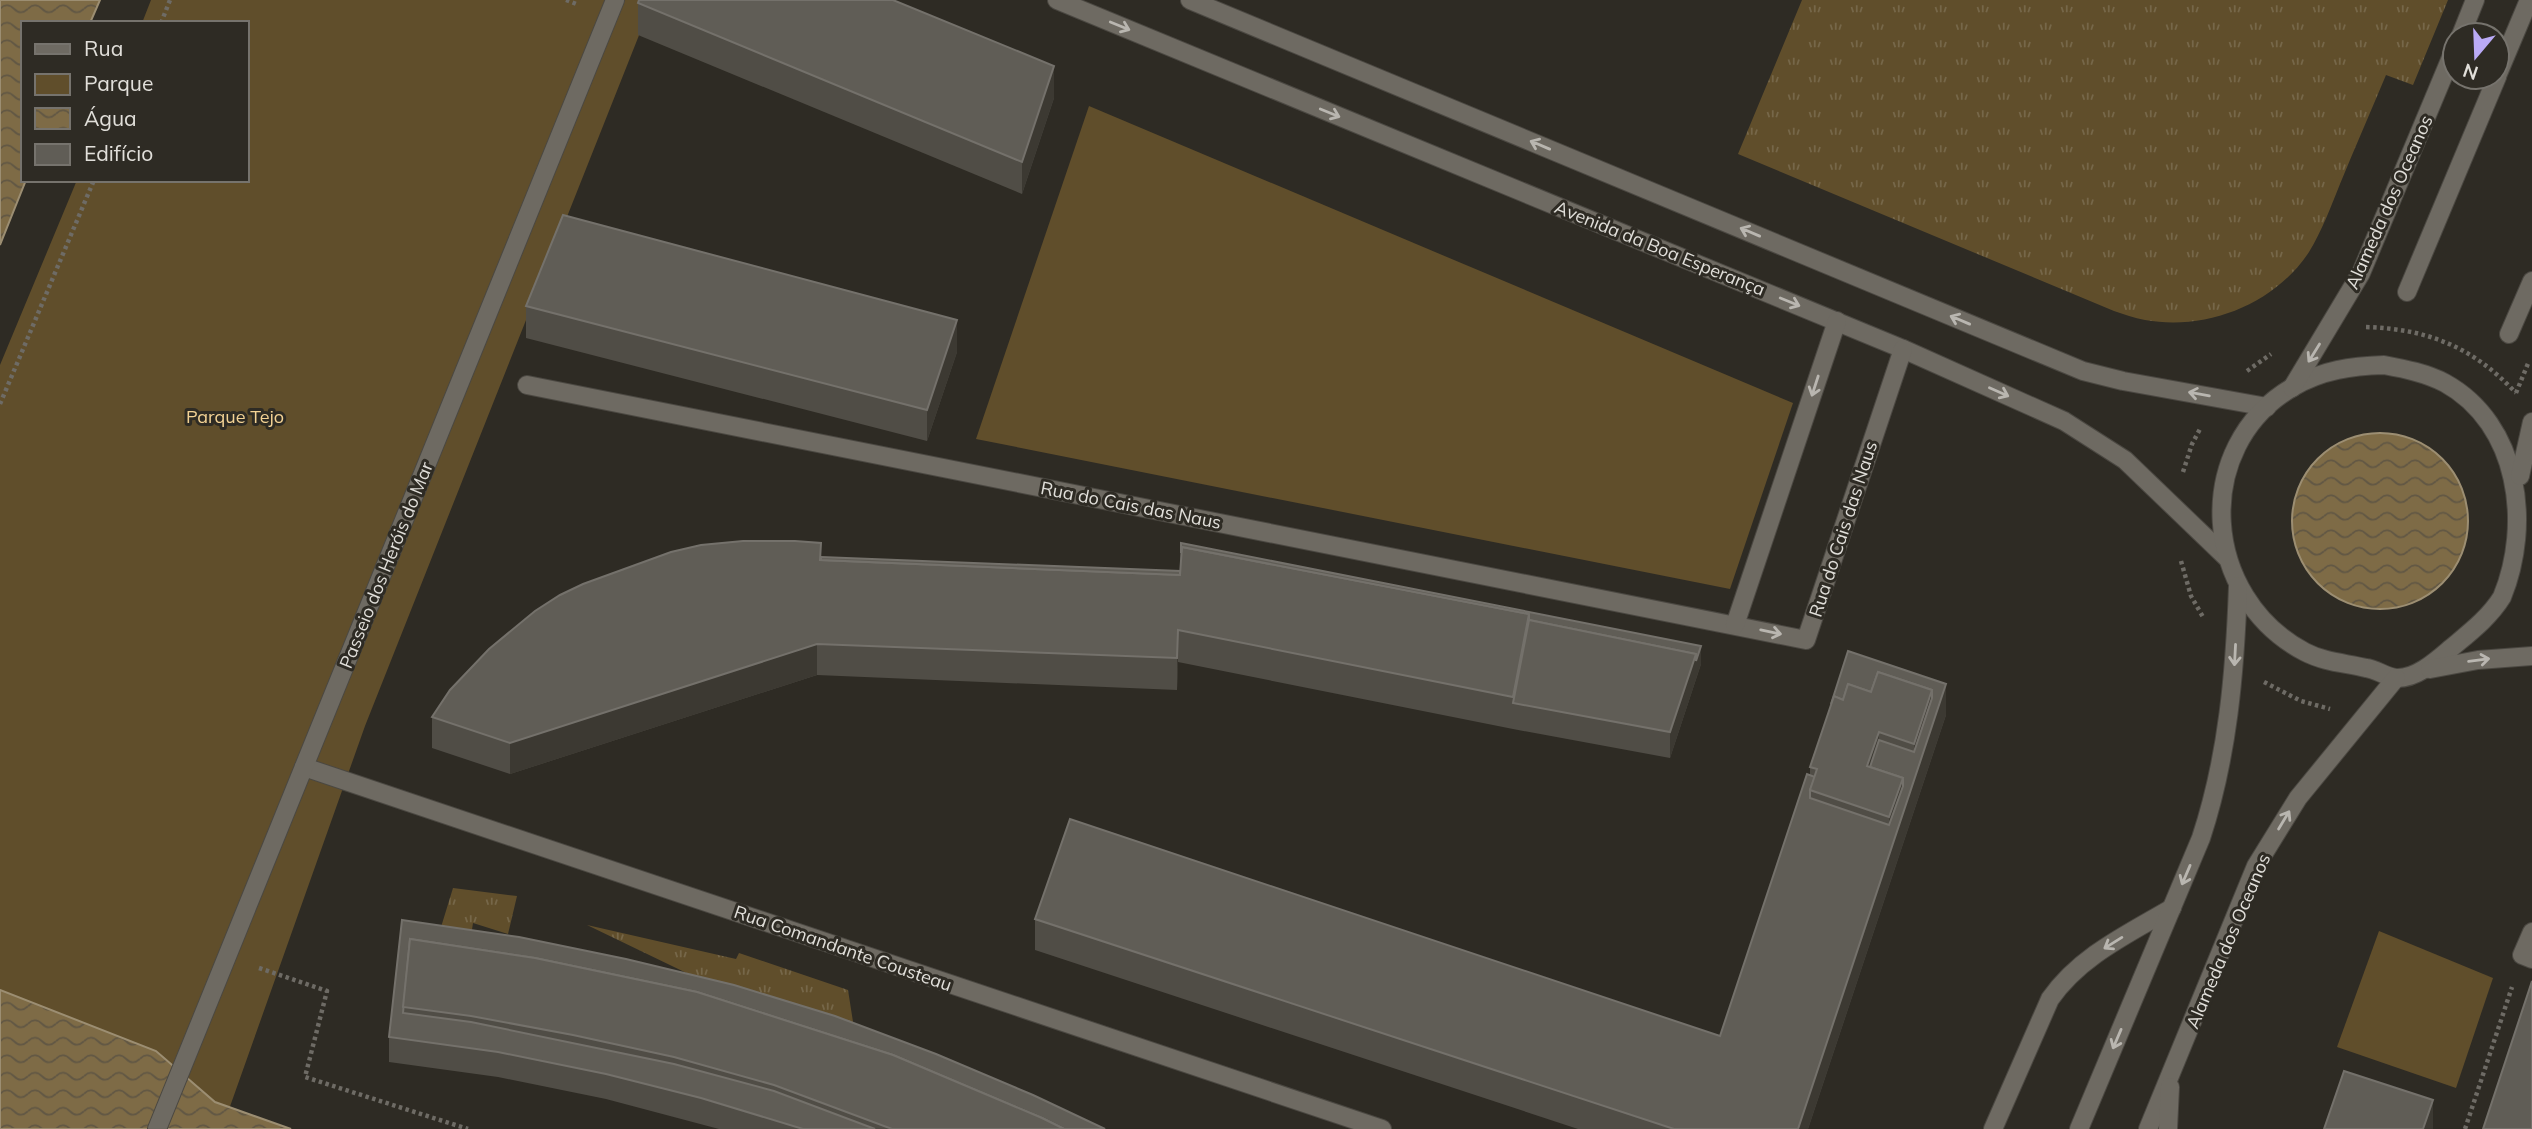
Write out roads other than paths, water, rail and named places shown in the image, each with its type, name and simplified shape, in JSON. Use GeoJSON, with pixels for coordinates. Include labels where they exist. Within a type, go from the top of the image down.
{"type":"FeatureCollection","features":[{"type":"Feature","properties":{"kind":"street","name":"Passeio dos Heróis do Mar"},"geometry":{"type":"LineString","coordinates":[[157,1129],[615,0]]}},
{"type":"Feature","properties":{"kind":"street","name":"Avenida da Boa Esperança"},"geometry":{"type":"LineString","coordinates":[[1057,0],[1837,321],[2064,421],[2125,460],[2226,557]]}},
{"type":"Feature","properties":{"kind":"street"},"geometry":{"type":"LineString","coordinates":[[1190,0],[2083,371],[2266,407]]}},
{"type":"Feature","properties":{"kind":"street"},"geometry":{"type":"LineString","coordinates":[[2466,21],[2475,0]]}},
{"type":"Feature","properties":{"kind":"street"},"geometry":{"type":"LineString","coordinates":[[2511,43],[2529,0]]}},
{"type":"Feature","properties":{"kind":"street","name":"Alameda dos Oceanos"},"geometry":{"type":"LineString","coordinates":[[2292,387],[2361,273],[2441,82]]}},
{"type":"Feature","properties":{"kind":"street"},"geometry":{"type":"LineString","coordinates":[[2407,292],[2491,91]]}},
{"type":"Feature","properties":{"kind":"street"},"geometry":{"type":"LineString","coordinates":[[2510,334],[2532,281]]}},
{"type":"Feature","properties":{"kind":"street"},"geometry":{"type":"LineString","coordinates":[[1735,625],[1837,321]]}},
{"type":"Feature","properties":{"kind":"street","name":"Rua do Cais das Naus"},"geometry":{"type":"LineString","coordinates":[[527,385],[1806,639],[1903,349]]}},
{"type":"Feature","properties":{"kind":"street"},"geometry":{"type":"LineString","coordinates":[[2427,669],[2484,621],[2503,596],[2517,567],[2529,510],[2520,476],[2508,447],[2491,421],[2469,399],[2444,382],[2415,371],[2384,365],[2354,366],[2322,373],[2292,387],[2266,407],[2246,432],[2231,461],[2222,492],[2221,525],[2226,557],[2238,586],[2256,613],[2279,636],[2306,653],[2337,663],[2368,668],[2396,678],[2427,669],[2478,660],[2532,656]]}},
{"type":"Feature","properties":{"kind":"street"},"geometry":{"type":"LineString","coordinates":[[2520,476],[2532,422]]}},
{"type":"Feature","properties":{"kind":"street"},"geometry":{"type":"LineString","coordinates":[[2080,1129],[2201,838],[2216,794],[2235,659],[2238,586]]}},
{"type":"Feature","properties":{"kind":"street","name":"Alameda dos Oceanos"},"geometry":{"type":"LineString","coordinates":[[2148,1129],[2256,866],[2298,797],[2396,678]]}},
{"type":"Feature","properties":{"kind":"street","name":"Rua Comandante Cousteau"},"geometry":{"type":"LineString","coordinates":[[304,766],[1382,1129]]}},
{"type":"Feature","properties":{"kind":"street"},"geometry":{"type":"LineString","coordinates":[[1993,1129],[2050,999],[2063,980],[2080,964],[2172,908]]}},
{"type":"Feature","properties":{"kind":"street"},"geometry":{"type":"LineString","coordinates":[[2527,957],[2532,932]]}},
{"type":"Feature","properties":{"kind":"street","name":"Alameda dos Oceanos"},"geometry":{"type":"LineString","coordinates":[[2168,1129],[2171,1075]]}},
{"type":"Feature","properties":{"kind":"water"},"geometry":{"type":"Polygon","coordinates":[[[0,0],[100,0],[91,21],[21,21],[21,182],[25,182],[0,245],[0,0]]]}},
{"type":"Feature","properties":{"kind":"water"},"geometry":{"type":"Polygon","coordinates":[[[2380,433],[2414,440],[2442,459],[2461,487],[2468,521],[2461,555],[2442,583],[2414,602],[2380,609],[2346,602],[2318,583],[2299,555],[2292,521],[2299,487],[2318,459],[2346,440],[2380,433]]]}},
{"type":"Feature","properties":{"kind":"water"},"geometry":{"type":"Polygon","coordinates":[[[0,990],[156,1051],[215,1102],[291,1129],[0,1129],[0,990]]]}},
{"type":"Feature","properties":{"kind":"park label","name":"Parque Tejo"},"geometry":{"type":"Point","coordinates":[235,416]}}]}
